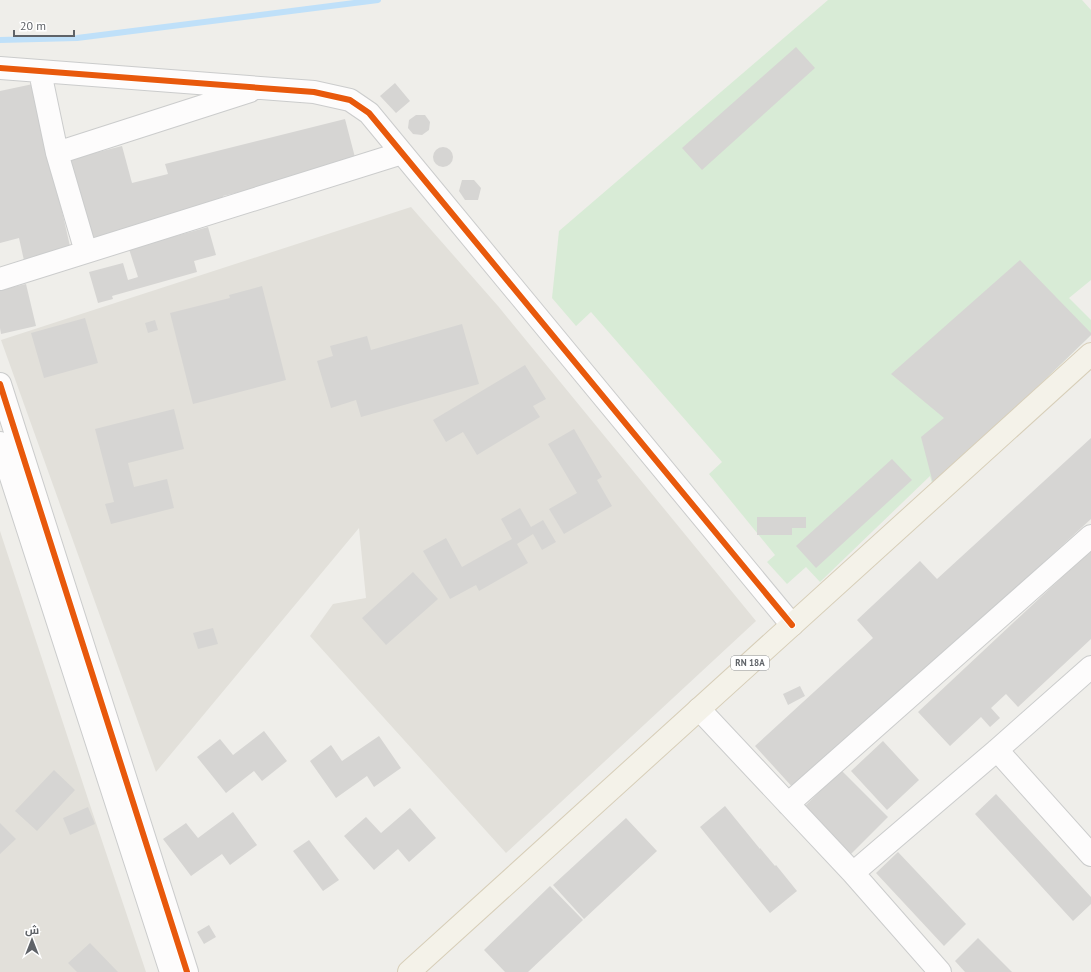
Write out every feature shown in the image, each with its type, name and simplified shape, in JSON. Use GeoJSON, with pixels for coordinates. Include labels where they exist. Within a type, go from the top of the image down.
{"type":"FeatureCollection","features":[{"type":"Feature","properties":{"kind":"main road","name":"RN 18A"},"geometry":{"type":"LineString","coordinates":[[409,972],[1088,359]]}},
{"type":"Feature","properties":{"kind":"street"},"geometry":{"type":"LineString","coordinates":[[0,68],[314,92],[350,100],[369,113],[792,625]]}},
{"type":"Feature","properties":{"kind":"street"},"geometry":{"type":"LineString","coordinates":[[40,72],[57,153],[86,252]]}},
{"type":"Feature","properties":{"kind":"street"},"geometry":{"type":"LineString","coordinates":[[57,153],[260,88]]}},
{"type":"Feature","properties":{"kind":"street"},"geometry":{"type":"LineString","coordinates":[[0,279],[402,153]]}},
{"type":"Feature","properties":{"kind":"street"},"geometry":{"type":"LineString","coordinates":[[0,384],[188,972]]}},
{"type":"Feature","properties":{"kind":"street"},"geometry":{"type":"LineString","coordinates":[[0,443],[171,972]]}},
{"type":"Feature","properties":{"kind":"street"},"geometry":{"type":"LineString","coordinates":[[788,804],[1091,536]]}},
{"type":"Feature","properties":{"kind":"street"},"geometry":{"type":"LineString","coordinates":[[853,873],[997,750],[1091,667]]}},
{"type":"Feature","properties":{"kind":"street"},"geometry":{"type":"LineString","coordinates":[[699,709],[853,873],[940,972]]}},
{"type":"Feature","properties":{"kind":"street"},"geometry":{"type":"LineString","coordinates":[[997,750],[1091,855]]}},
{"type":"Feature","properties":{"kind":"shaded area"},"geometry":{"type":"Polygon","coordinates":[[[411,207],[498,306],[756,621],[506,853],[310,636],[333,604],[366,598],[359,528],[156,772],[1,340],[411,207]]]}},
{"type":"Feature","properties":{"kind":"shaded area"},"geometry":{"type":"Polygon","coordinates":[[[0,531],[89,802],[146,972],[0,972],[0,531]]]}},
{"type":"Feature","properties":{"kind":"green space"},"geometry":{"type":"Polygon","coordinates":[[[828,0],[1082,0],[1091,10],[1091,280],[1069,298],[1091,320],[1091,335],[933,487],[930,476],[820,582],[806,567],[787,584],[767,562],[775,555],[709,474],[722,462],[591,312],[576,326],[552,298],[559,231],[828,0]]]}},
{"type":"Feature","properties":{"kind":"building"},"geometry":{"type":"Polygon","coordinates":[[[796,47],[815,68],[702,170],[682,148],[796,47]]]}},
{"type":"Feature","properties":{"kind":"building"},"geometry":{"type":"Polygon","coordinates":[[[395,83],[410,101],[396,113],[380,96],[395,83]]]}},
{"type":"Feature","properties":{"kind":"building"},"geometry":{"type":"Polygon","coordinates":[[[33,84],[72,255],[25,265],[19,238],[0,243],[0,91],[33,84]]]}},
{"type":"Feature","properties":{"kind":"building"},"geometry":{"type":"Polygon","coordinates":[[[416,115],[425,115],[430,122],[429,130],[422,135],[413,134],[408,128],[409,120],[416,115]]]}},
{"type":"Feature","properties":{"kind":"building"},"geometry":{"type":"Polygon","coordinates":[[[345,119],[357,165],[223,196],[226,207],[88,241],[67,160],[122,146],[132,183],[168,174],[165,164],[345,119]]]}},
{"type":"Feature","properties":{"kind":"building"},"geometry":{"type":"Polygon","coordinates":[[[439,147],[447,147],[453,153],[453,161],[447,167],[439,167],[433,161],[433,153],[439,147]]]}},
{"type":"Feature","properties":{"kind":"building"},"geometry":{"type":"Polygon","coordinates":[[[462,180],[474,180],[481,188],[478,200],[465,200],[459,191],[462,180]]]}},
{"type":"Feature","properties":{"kind":"building"},"geometry":{"type":"Polygon","coordinates":[[[208,227],[216,255],[194,261],[197,272],[112,296],[113,299],[98,303],[89,272],[123,263],[128,280],[138,277],[129,249],[208,227]]]}},
{"type":"Feature","properties":{"kind":"building"},"geometry":{"type":"Polygon","coordinates":[[[1020,260],[1091,333],[1091,335],[934,487],[921,437],[944,418],[891,374],[1020,260]]]}},
{"type":"Feature","properties":{"kind":"building"},"geometry":{"type":"Polygon","coordinates":[[[26,284],[36,326],[1,334],[0,290],[26,284]]]}},
{"type":"Feature","properties":{"kind":"building"},"geometry":{"type":"Polygon","coordinates":[[[262,286],[286,380],[193,404],[170,313],[230,298],[229,295],[262,286]]]}},
{"type":"Feature","properties":{"kind":"building"},"geometry":{"type":"Polygon","coordinates":[[[85,318],[98,363],[44,378],[31,333],[85,318]]]}},
{"type":"Feature","properties":{"kind":"building"},"geometry":{"type":"Polygon","coordinates":[[[155,320],[158,330],[148,333],[145,323],[155,320]]]}},
{"type":"Feature","properties":{"kind":"building"},"geometry":{"type":"Polygon","coordinates":[[[462,324],[479,384],[361,417],[356,400],[331,408],[317,361],[333,356],[330,346],[367,336],[371,350],[462,324]]]}},
{"type":"Feature","properties":{"kind":"building"},"geometry":{"type":"Polygon","coordinates":[[[525,365],[546,399],[533,406],[540,417],[477,455],[463,432],[446,442],[433,420],[525,365]]]}},
{"type":"Feature","properties":{"kind":"building"},"geometry":{"type":"Polygon","coordinates":[[[174,409],[184,449],[128,463],[134,487],[167,479],[174,508],[111,524],[105,504],[114,502],[95,429],[174,409]]]}},
{"type":"Feature","properties":{"kind":"building"},"geometry":{"type":"Polygon","coordinates":[[[574,429],[602,477],[597,480],[612,506],[564,534],[549,509],[577,493],[548,444],[574,429]]]}},
{"type":"Feature","properties":{"kind":"building"},"geometry":{"type":"Polygon","coordinates":[[[1091,438],[1091,519],[795,790],[755,746],[873,638],[857,620],[920,561],[937,579],[1091,438]]]}},
{"type":"Feature","properties":{"kind":"building"},"geometry":{"type":"Polygon","coordinates":[[[892,459],[912,480],[816,568],[796,546],[892,459]]]}},
{"type":"Feature","properties":{"kind":"building"},"geometry":{"type":"Polygon","coordinates":[[[520,508],[531,527],[543,520],[556,542],[542,550],[533,534],[517,544],[528,563],[479,591],[476,585],[450,599],[423,551],[446,538],[462,567],[512,539],[501,519],[520,508]]]}},
{"type":"Feature","properties":{"kind":"building"},"geometry":{"type":"Polygon","coordinates":[[[757,517],[806,517],[806,528],[792,528],[792,535],[757,535],[757,517]]]}},
{"type":"Feature","properties":{"kind":"building"},"geometry":{"type":"Polygon","coordinates":[[[1091,550],[1091,639],[1018,707],[1006,694],[991,708],[1000,718],[990,727],[981,717],[950,746],[918,712],[1091,550]]]}},
{"type":"Feature","properties":{"kind":"building"},"geometry":{"type":"Polygon","coordinates":[[[413,572],[438,599],[386,645],[362,618],[413,572]]]}},
{"type":"Feature","properties":{"kind":"building"},"geometry":{"type":"Polygon","coordinates":[[[213,628],[218,644],[198,649],[193,633],[213,628]]]}},
{"type":"Feature","properties":{"kind":"building"},"geometry":{"type":"Polygon","coordinates":[[[800,686],[805,696],[788,705],[783,694],[800,686]]]}},
{"type":"Feature","properties":{"kind":"building"},"geometry":{"type":"Polygon","coordinates":[[[264,731],[287,761],[262,781],[254,771],[226,793],[197,757],[220,739],[233,755],[264,731]]]}},
{"type":"Feature","properties":{"kind":"building"},"geometry":{"type":"Polygon","coordinates":[[[379,736],[401,768],[374,787],[367,776],[336,798],[310,761],[331,745],[342,761],[379,736]]]}},
{"type":"Feature","properties":{"kind":"building"},"geometry":{"type":"Polygon","coordinates":[[[883,741],[919,780],[887,810],[851,771],[883,741]]]}},
{"type":"Feature","properties":{"kind":"building"},"geometry":{"type":"Polygon","coordinates":[[[54,770],[75,790],[37,831],[15,811],[54,770]]]}},
{"type":"Feature","properties":{"kind":"building"},"geometry":{"type":"Polygon","coordinates":[[[841,770],[888,817],[849,856],[802,809],[841,770]]]}},
{"type":"Feature","properties":{"kind":"building"},"geometry":{"type":"Polygon","coordinates":[[[996,794],[1091,897],[1091,904],[1073,921],[975,814],[996,794]]]}},
{"type":"Feature","properties":{"kind":"building"},"geometry":{"type":"Polygon","coordinates":[[[725,806],[797,891],[770,913],[700,827],[725,806]]]}},
{"type":"Feature","properties":{"kind":"building"},"geometry":{"type":"Polygon","coordinates":[[[88,807],[95,824],[70,835],[63,818],[88,807]]]}},
{"type":"Feature","properties":{"kind":"building"},"geometry":{"type":"Polygon","coordinates":[[[410,808],[436,838],[409,862],[398,849],[374,870],[344,836],[366,817],[381,833],[410,808]]]}},
{"type":"Feature","properties":{"kind":"building"},"geometry":{"type":"Polygon","coordinates":[[[233,812],[257,845],[230,865],[222,854],[191,876],[163,839],[186,823],[198,838],[233,812]]]}},
{"type":"Feature","properties":{"kind":"building"},"geometry":{"type":"Polygon","coordinates":[[[626,818],[657,851],[584,919],[553,885],[626,818]]]}},
{"type":"Feature","properties":{"kind":"building"},"geometry":{"type":"Polygon","coordinates":[[[0,823],[16,839],[0,854],[0,823]]]}},
{"type":"Feature","properties":{"kind":"building"},"geometry":{"type":"Polygon","coordinates":[[[309,840],[339,880],[323,891],[293,851],[309,840]]]}},
{"type":"Feature","properties":{"kind":"building"},"geometry":{"type":"Polygon","coordinates":[[[898,852],[966,924],[944,946],[876,873],[898,852]]]}},
{"type":"Feature","properties":{"kind":"building"},"geometry":{"type":"Polygon","coordinates":[[[550,886],[583,920],[528,972],[505,972],[484,950],[550,886]]]}},
{"type":"Feature","properties":{"kind":"building"},"geometry":{"type":"Polygon","coordinates":[[[209,925],[216,937],[204,944],[197,932],[209,925]]]}},
{"type":"Feature","properties":{"kind":"building"},"geometry":{"type":"Polygon","coordinates":[[[978,938],[1012,972],[965,972],[955,961],[978,938]]]}},
{"type":"Feature","properties":{"kind":"building"},"geometry":{"type":"Polygon","coordinates":[[[90,943],[118,972],[77,972],[68,963],[90,943]]]}},
{"type":"Feature","properties":{"kind":"waterway"},"geometry":{"type":"LineString","coordinates":[[0,40],[77,38],[378,0]]}},
{"type":"Feature","properties":{"kind":"cycle path"},"geometry":{"type":"LineString","coordinates":[[0,68],[314,92],[350,100],[369,113],[792,625]]}},
{"type":"Feature","properties":{"kind":"cycle path"},"geometry":{"type":"LineString","coordinates":[[0,384],[187,972]]}}]}
